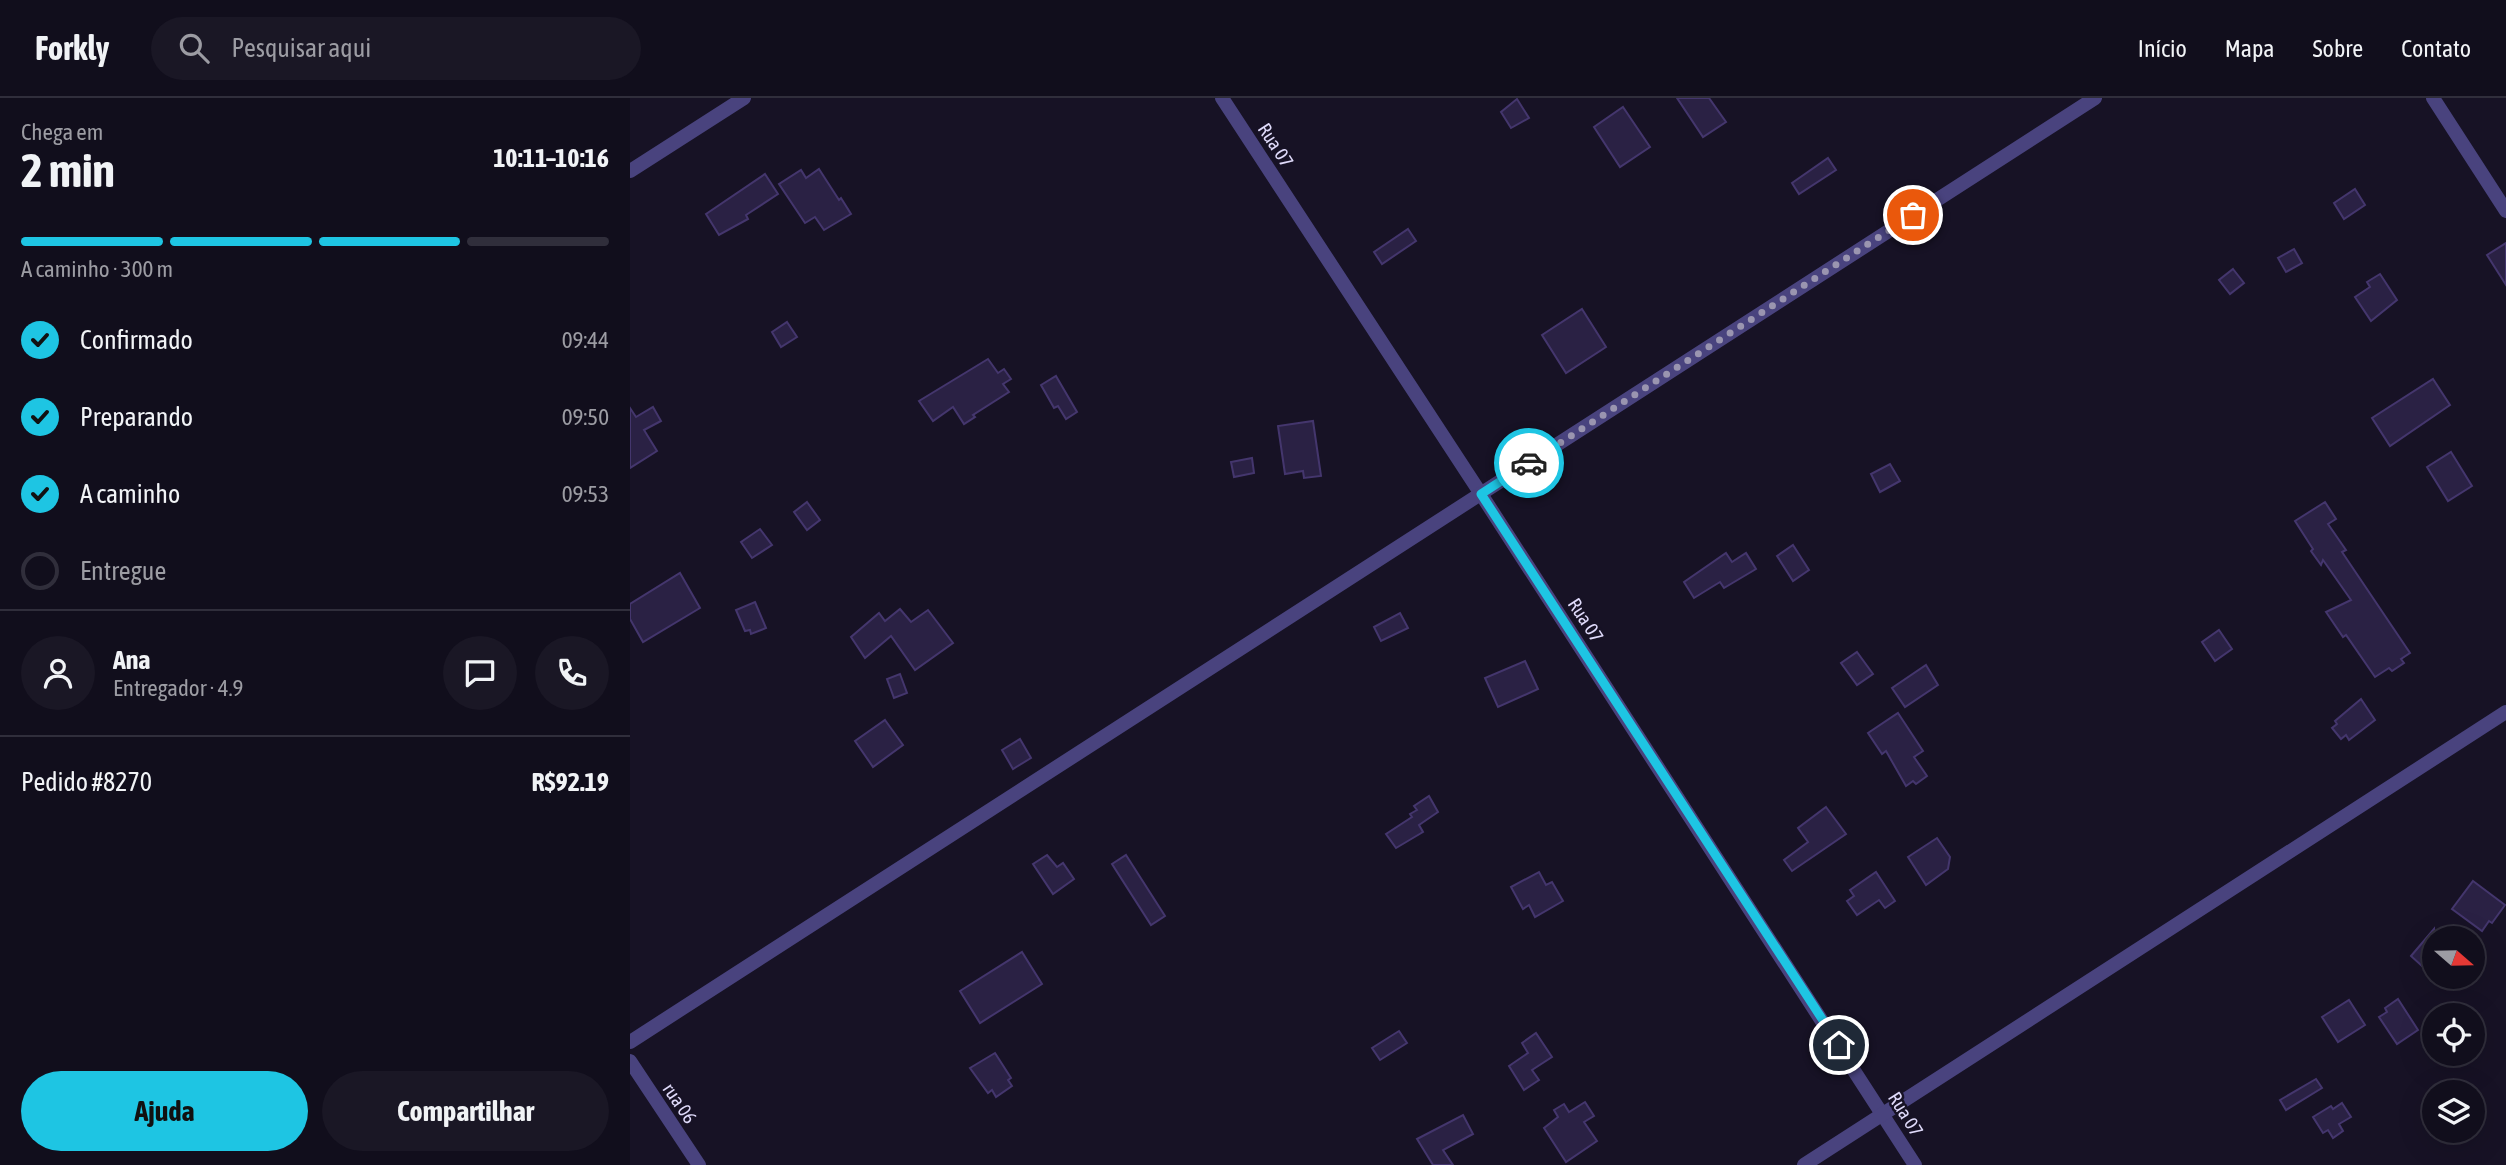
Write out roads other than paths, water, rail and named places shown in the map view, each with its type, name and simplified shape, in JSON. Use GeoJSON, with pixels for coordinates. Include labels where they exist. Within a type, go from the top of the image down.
{"type":"FeatureCollection","features":[{"type":"Feature","properties":{"kind":"street"},"geometry":{"type":"LineString","coordinates":[[630,171],[744,98]]}},
{"type":"Feature","properties":{"kind":"street","name":"Rua 07"},"geometry":{"type":"LineString","coordinates":[[1222,98],[1915,1165]]}},
{"type":"Feature","properties":{"kind":"street"},"geometry":{"type":"LineString","coordinates":[[630,1042],[2095,98]]}},
{"type":"Feature","properties":{"kind":"street"},"geometry":{"type":"LineString","coordinates":[[2433,98],[2506,211]]}},
{"type":"Feature","properties":{"kind":"street"},"geometry":{"type":"LineString","coordinates":[[1804,1165],[2506,712]]}},
{"type":"Feature","properties":{"kind":"street","name":"rua 06"},"geometry":{"type":"LineString","coordinates":[[630,1061],[699,1165]]}}]}
